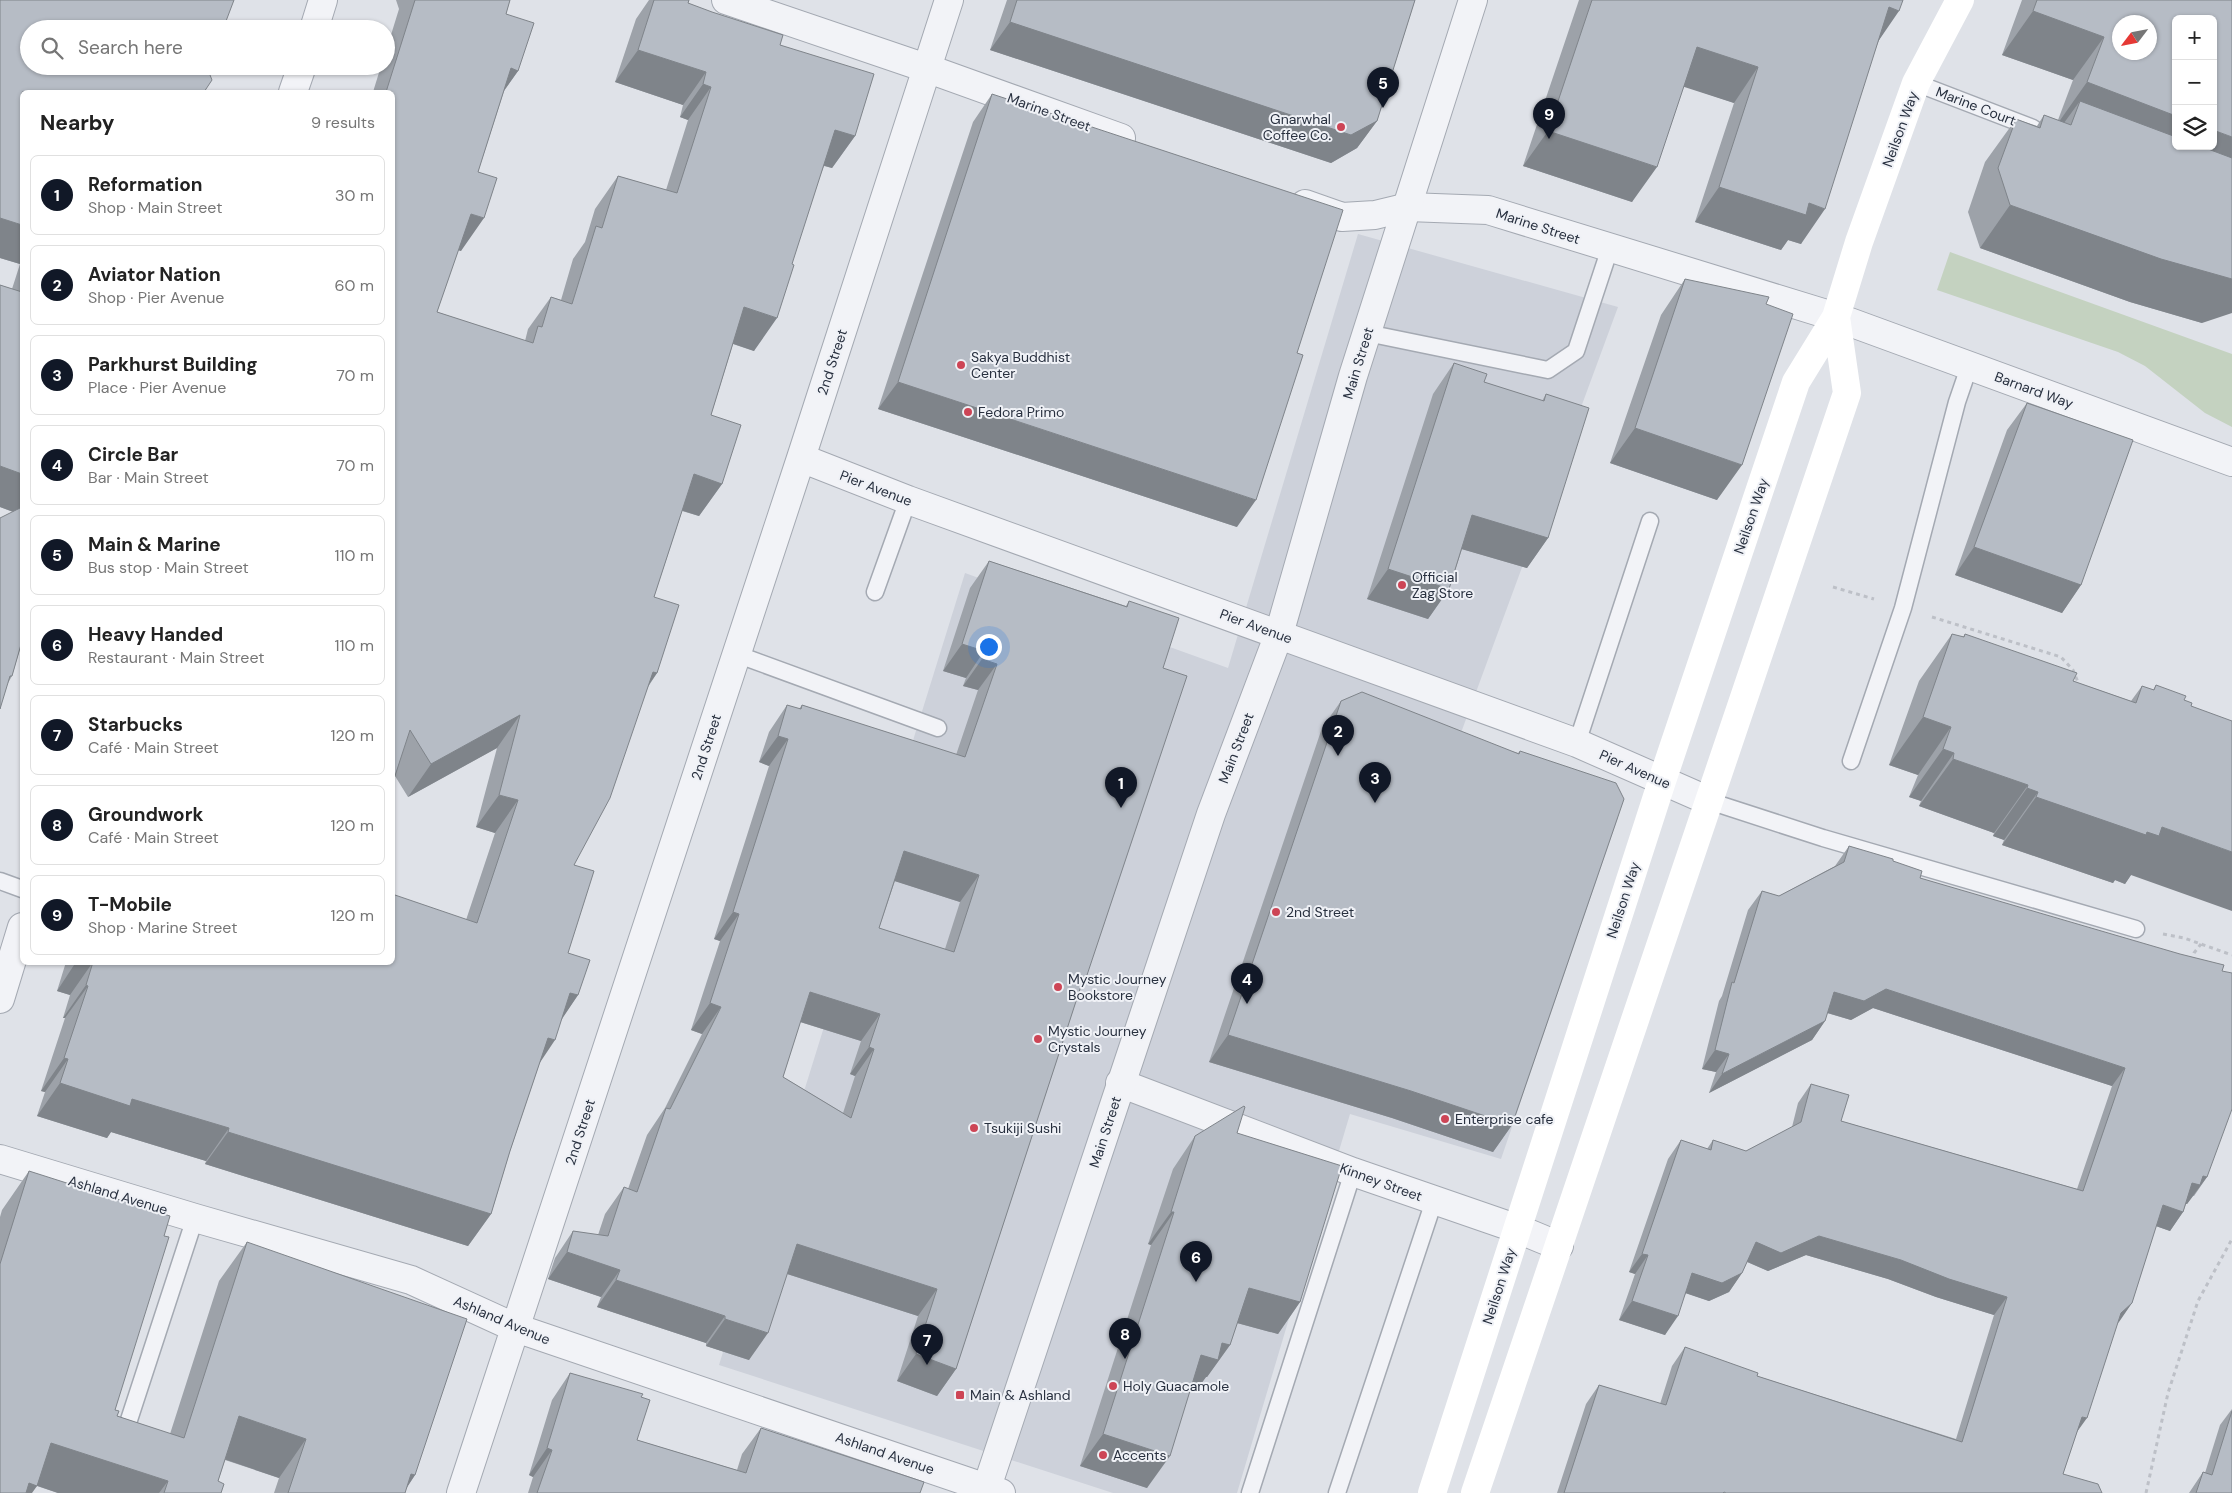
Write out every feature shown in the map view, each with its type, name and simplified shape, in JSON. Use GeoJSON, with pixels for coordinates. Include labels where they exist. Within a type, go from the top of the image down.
{"type":"FeatureCollection","features":[{"type":"Feature","properties":{"kind":"main road","name":"Neilson Way"},"geometry":{"type":"LineString","coordinates":[[1432,1493],[1662,781],[1796,382],[1836,317],[1859,242],[1916,83],[1960,0]]}},
{"type":"Feature","properties":{"kind":"main road","name":"Neilson Way"},"geometry":{"type":"LineString","coordinates":[[1475,1493],[1847,393],[1836,317]]}},
{"type":"Feature","properties":{"kind":"street"},"geometry":{"type":"LineString","coordinates":[[317,20],[323,0]]}},
{"type":"Feature","properties":{"kind":"street","name":"Marine Street"},"geometry":{"type":"LineString","coordinates":[[726,0],[926,68],[1148,147]]}},
{"type":"Feature","properties":{"kind":"street","name":"2nd Street"},"geometry":{"type":"LineString","coordinates":[[462,1493],[801,458],[948,0]]}},
{"type":"Feature","properties":{"kind":"street","name":"Main Street"},"geometry":{"type":"LineString","coordinates":[[991,1491],[1120,1083],[1211,814],[1279,634],[1367,333],[1474,0]]}},
{"type":"Feature","properties":{"kind":"street"},"geometry":{"type":"LineString","coordinates":[[294,90],[299,75]]}},
{"type":"Feature","properties":{"kind":"street","name":"Marine Street"},"geometry":{"type":"LineString","coordinates":[[1278,194],[1342,217],[1375,215],[1408,207],[1488,210],[1836,317]]}},
{"type":"Feature","properties":{"kind":"street","name":"Barnard Way"},"geometry":{"type":"LineString","coordinates":[[1836,317],[2232,462]]}},
{"type":"Feature","properties":{"kind":"street","name":"Pier Avenue"},"geometry":{"type":"LineString","coordinates":[[801,458],[908,500],[1577,743],[1710,801]]}},
{"type":"Feature","properties":{"kind":"street"},"geometry":{"type":"LineString","coordinates":[[0,999],[20,933]]}},
{"type":"Feature","properties":{"kind":"street","name":"Kinney Street"},"geometry":{"type":"LineString","coordinates":[[1120,1083],[1354,1172],[1518,1229],[1559,1246]]}},
{"type":"Feature","properties":{"kind":"street","name":"Ashland Avenue"},"geometry":{"type":"LineString","coordinates":[[0,1158],[195,1218],[411,1280],[516,1328],[991,1491]]}},
{"type":"Feature","properties":{"kind":"lane","name":"Marine Court"},"geometry":{"type":"LineString","coordinates":[[1916,83],[2049,134]]}},
{"type":"Feature","properties":{"kind":"lane"},"geometry":{"type":"LineString","coordinates":[[1367,333],[1548,370],[1576,351],[1610,248]]}},
{"type":"Feature","properties":{"kind":"lane"},"geometry":{"type":"LineString","coordinates":[[1850,761],[1903,608],[1957,402],[1969,366]]}},
{"type":"Feature","properties":{"kind":"lane"},"geometry":{"type":"LineString","coordinates":[[875,592],[908,500]]}},
{"type":"Feature","properties":{"kind":"lane"},"geometry":{"type":"LineString","coordinates":[[1577,743],[1650,520]]}},
{"type":"Feature","properties":{"kind":"lane"},"geometry":{"type":"LineString","coordinates":[[736,654],[938,728]]}},
{"type":"Feature","properties":{"kind":"lane"},"geometry":{"type":"LineString","coordinates":[[1710,801],[1823,838],[2136,929]]}},
{"type":"Feature","properties":{"kind":"lane"},"geometry":{"type":"LineString","coordinates":[[0,881],[20,888]]}},
{"type":"Feature","properties":{"kind":"lane"},"geometry":{"type":"LineString","coordinates":[[1250,1493],[1354,1172]]}},
{"type":"Feature","properties":{"kind":"lane"},"geometry":{"type":"LineString","coordinates":[[1337,1493],[1434,1201]]}},
{"type":"Feature","properties":{"kind":"lane"},"geometry":{"type":"LineString","coordinates":[[128,1423],[195,1218]]}},
{"type":"Feature","properties":{"kind":"path"},"geometry":{"type":"LineString","coordinates":[[1833,587],[2061,656],[2073,670],[2082,691]]}},
{"type":"Feature","properties":{"kind":"path"},"geometry":{"type":"LineString","coordinates":[[2136,929],[2184,938],[2232,955]]}},
{"type":"Feature","properties":{"kind":"path"},"geometry":{"type":"LineString","coordinates":[[2191,965],[2194,953],[2201,944]]}},
{"type":"Feature","properties":{"kind":"path"},"geometry":{"type":"LineString","coordinates":[[2146,1493],[2168,1393],[2198,1301],[2232,1239]]}},
{"type":"Feature","properties":{"kind":"shaded area"},"geometry":{"type":"Polygon","coordinates":[[[1358,234],[1618,307],[1455,749],[1610,802],[1618,818],[1501,1159],[1350,1114],[1237,1493],[1113,1493],[719,1365],[965,573],[1228,668],[1358,234]]]}},
{"type":"Feature","properties":{"kind":"green space"},"geometry":{"type":"Polygon","coordinates":[[[1950,252],[2232,354],[2232,427],[2205,413],[2145,366],[2118,352],[1937,290],[1950,252]]]}},
{"type":"Feature","properties":{"kind":"building"},"geometry":{"type":"Polygon","coordinates":[[[0,0],[234,0],[226,20],[20,20],[20,75],[210,75],[212,80],[205,90],[20,90],[20,224],[0,218],[0,0]]]}},
{"type":"Feature","properties":{"kind":"building"},"geometry":{"type":"Polygon","coordinates":[[[415,0],[510,0],[506,14],[534,23],[518,71],[511,68],[478,172],[497,178],[484,218],[471,214],[437,312],[533,343],[538,326],[542,327],[551,297],[572,304],[596,226],[602,228],[618,176],[677,193],[711,87],[703,84],[706,72],[638,50],[654,0],[689,0],[688,3],[712,12],[783,35],[780,45],[874,74],[855,136],[835,130],[792,264],[794,265],[777,318],[744,307],[711,415],[741,425],[722,484],[694,474],[654,597],[679,605],[657,673],[653,672],[610,798],[574,865],[594,871],[568,953],[590,960],[578,995],[570,993],[555,1040],[548,1038],[491,1214],[228,1132],[229,1128],[132,1099],[130,1106],[60,1083],[68,1059],[64,1058],[88,986],[86,985],[92,965],[395,965],[395,895],[477,923],[518,800],[499,795],[520,715],[431,764],[410,730],[395,776],[395,90],[387,90],[391,75],[395,75],[395,63],[415,0]]]}},
{"type":"Feature","properties":{"kind":"building"},"geometry":{"type":"Polygon","coordinates":[[[1017,0],[1415,0],[1377,121],[1351,135],[1010,22],[1017,0]]]}},
{"type":"Feature","properties":{"kind":"building"},"geometry":{"type":"Polygon","coordinates":[[[1592,0],[1903,0],[1899,11],[1889,7],[1825,209],[1809,203],[1806,215],[1719,187],[1758,67],[1697,47],[1657,167],[1548,131],[1592,0]]]}},
{"type":"Feature","properties":{"kind":"building"},"geometry":{"type":"Polygon","coordinates":[[[2037,0],[2232,0],[2232,137],[2217,131],[2217,15],[2172,15],[2172,114],[2087,82],[2104,37],[2033,11],[2037,0]]]}},
{"type":"Feature","properties":{"kind":"building"},"geometry":{"type":"Polygon","coordinates":[[[992,94],[1343,210],[1297,353],[1303,355],[1256,500],[898,382],[992,94]]]}},
{"type":"Feature","properties":{"kind":"building"},"geometry":{"type":"Polygon","coordinates":[[[2080,101],[2172,136],[2172,150],[2211,150],[2232,158],[2232,279],[2161,259],[2010,205],[1998,168],[2016,119],[2040,128],[2044,115],[2071,125],[2080,101]]]}},
{"type":"Feature","properties":{"kind":"building"},"geometry":{"type":"Polygon","coordinates":[[[1685,279],[1769,297],[1766,304],[1793,314],[1742,465],[1635,428],[1685,279]]]}},
{"type":"Feature","properties":{"kind":"building"},"geometry":{"type":"Polygon","coordinates":[[[0,285],[20,291],[20,473],[0,466],[0,285]]]}},
{"type":"Feature","properties":{"kind":"building"},"geometry":{"type":"Polygon","coordinates":[[[1454,363],[1487,374],[1484,382],[1544,401],[1546,394],[1589,408],[1548,538],[1472,515],[1449,589],[1388,569],[1454,363]]]}},
{"type":"Feature","properties":{"kind":"building"},"geometry":{"type":"Polygon","coordinates":[[[2027,403],[2133,440],[2081,585],[1974,547],[2027,403]]]}},
{"type":"Feature","properties":{"kind":"building"},"geometry":{"type":"Polygon","coordinates":[[[20,508],[20,648],[0,709],[0,518],[20,508]]]}},
{"type":"Feature","properties":{"kind":"building"},"geometry":{"type":"Polygon","coordinates":[[[989,561],[1127,607],[1129,601],[1179,618],[1163,668],[1187,676],[1084,984],[1082,983],[956,1369],[916,1354],[937,1289],[797,1244],[768,1333],[725,1319],[725,1316],[616,1280],[620,1270],[567,1252],[573,1231],[608,1236],[624,1187],[637,1192],[666,1108],[670,1109],[721,1007],[710,1003],[739,914],[733,912],[788,739],[778,736],[787,705],[801,709],[802,705],[965,757],[997,664],[982,659],[984,651],[962,644],[989,561]],[[904,851],[879,928],[954,952],[979,875],[904,851]],[[810,992],[783,1077],[851,1118],[874,1049],[869,1047],[880,1014],[810,992]]]}},
{"type":"Feature","properties":{"kind":"building"},"geometry":{"type":"Polygon","coordinates":[[[1952,634],[1964,637],[1965,634],[2077,673],[2073,681],[2136,703],[2142,686],[2154,690],[2156,685],[2186,696],[2184,700],[2192,703],[2191,706],[2232,721],[2232,852],[2162,827],[2159,836],[2147,832],[2146,835],[2036,797],[2038,792],[2027,788],[2028,785],[1953,759],[1954,753],[1943,749],[1951,727],[1923,717],[1952,634]]]}},
{"type":"Feature","properties":{"kind":"building"},"geometry":{"type":"Polygon","coordinates":[[[1362,692],[1519,754],[1520,751],[1616,783],[1624,799],[1512,1125],[1411,1091],[1228,1035],[1341,701],[1362,692]]]}},
{"type":"Feature","properties":{"kind":"building"},"geometry":{"type":"Polygon","coordinates":[[[1849,846],[1893,859],[1893,861],[1922,871],[1920,878],[2180,954],[2224,965],[2222,971],[2232,973],[2232,1109],[2207,1177],[2203,1176],[2200,1185],[2192,1183],[2183,1212],[2163,1205],[2132,1303],[2121,1313],[2087,1418],[2082,1417],[2063,1474],[2098,1484],[2102,1493],[1564,1493],[1599,1385],[1666,1405],[1685,1347],[1758,1373],[1757,1376],[1962,1442],[2007,1297],[1949,1279],[1901,1260],[1819,1236],[1781,1253],[1756,1242],[1742,1273],[1722,1283],[1692,1273],[1678,1316],[1632,1301],[1648,1255],[1642,1254],[1681,1140],[1711,1150],[1713,1140],[1746,1151],[1801,1122],[1811,1084],[1849,1095],[1841,1121],[2083,1191],[2125,1068],[1886,989],[1864,1001],[1834,992],[1825,1021],[1722,1074],[1729,1054],[1715,1050],[1732,982],[1734,983],[1762,891],[1779,896],[1844,862],[1849,846]]]}},
{"type":"Feature","properties":{"kind":"building"},"geometry":{"type":"Polygon","coordinates":[[[1244,1106],[1237,1133],[1342,1166],[1300,1302],[1249,1288],[1230,1345],[1222,1343],[1218,1360],[1201,1355],[1170,1456],[1103,1434],[1174,1212],[1171,1212],[1195,1136],[1244,1106]]]}},
{"type":"Feature","properties":{"kind":"building"},"geometry":{"type":"Polygon","coordinates":[[[29,1171],[170,1216],[164,1236],[169,1237],[115,1410],[119,1411],[117,1416],[184,1438],[247,1242],[467,1319],[415,1475],[411,1474],[405,1493],[288,1493],[306,1439],[239,1416],[218,1481],[224,1484],[221,1493],[164,1493],[168,1481],[51,1443],[37,1486],[29,1483],[26,1493],[0,1493],[0,1264],[29,1171]]]}},
{"type":"Feature","properties":{"kind":"building"},"geometry":{"type":"Polygon","coordinates":[[[570,1373],[643,1394],[641,1397],[650,1400],[637,1440],[746,1473],[761,1428],[924,1482],[920,1493],[537,1493],[552,1450],[547,1448],[570,1373]]]}},
{"type":"Feature","properties":{"kind":"building"},"geometry":{"type":"Polygon","coordinates":[[[2232,1411],[2232,1493],[2196,1493],[2203,1472],[2212,1475],[2232,1411]]]}},
{"type":"Feature","properties":{"kind":"place","name":"Main & Marine"},"geometry":{"type":"Point","coordinates":[1383,108]}},
{"type":"Feature","properties":{"kind":"place","name":"Gnarwhal Coffee Co."},"geometry":{"type":"Point","coordinates":[1341,127]}},
{"type":"Feature","properties":{"kind":"place","name":"T-Mobile"},"geometry":{"type":"Point","coordinates":[1549,139]}},
{"type":"Feature","properties":{"kind":"place","name":"Sakya Buddhist Center"},"geometry":{"type":"Point","coordinates":[961,365]}},
{"type":"Feature","properties":{"kind":"place","name":"Fedora Primo"},"geometry":{"type":"Point","coordinates":[968,412]}},
{"type":"Feature","properties":{"kind":"place","name":"Official Zag Store"},"geometry":{"type":"Point","coordinates":[1402,585]}},
{"type":"Feature","properties":{"kind":"place","name":"Aviator Nation"},"geometry":{"type":"Point","coordinates":[1338,756]}},
{"type":"Feature","properties":{"kind":"place","name":"Parkhurst Building"},"geometry":{"type":"Point","coordinates":[1375,803]}},
{"type":"Feature","properties":{"kind":"place","name":"Reformation"},"geometry":{"type":"Point","coordinates":[1121,808]}},
{"type":"Feature","properties":{"kind":"place","name":"2nd Street"},"geometry":{"type":"Point","coordinates":[1276,912]}},
{"type":"Feature","properties":{"kind":"place","name":"Mystic Journey Bookstore"},"geometry":{"type":"Point","coordinates":[1058,987]}},
{"type":"Feature","properties":{"kind":"place","name":"Circle Bar"},"geometry":{"type":"Point","coordinates":[1247,1004]}},
{"type":"Feature","properties":{"kind":"place","name":"Mystic Journey Crystals"},"geometry":{"type":"Point","coordinates":[1038,1039]}},
{"type":"Feature","properties":{"kind":"place","name":"Enterprise cafe"},"geometry":{"type":"Point","coordinates":[1445,1119]}},
{"type":"Feature","properties":{"kind":"place","name":"Tsukiji Sushi"},"geometry":{"type":"Point","coordinates":[974,1128]}},
{"type":"Feature","properties":{"kind":"place","name":"Heavy Handed"},"geometry":{"type":"Point","coordinates":[1196,1282]}},
{"type":"Feature","properties":{"kind":"place","name":"Groundwork"},"geometry":{"type":"Point","coordinates":[1125,1359]}},
{"type":"Feature","properties":{"kind":"place","name":"Starbucks"},"geometry":{"type":"Point","coordinates":[927,1365]}},
{"type":"Feature","properties":{"kind":"place","name":"Holy Guacamole"},"geometry":{"type":"Point","coordinates":[1113,1386]}},
{"type":"Feature","properties":{"kind":"place","name":"Main & Ashland"},"geometry":{"type":"Point","coordinates":[960,1395]}},
{"type":"Feature","properties":{"kind":"place","name":"Accents"},"geometry":{"type":"Point","coordinates":[1103,1455]}}]}
